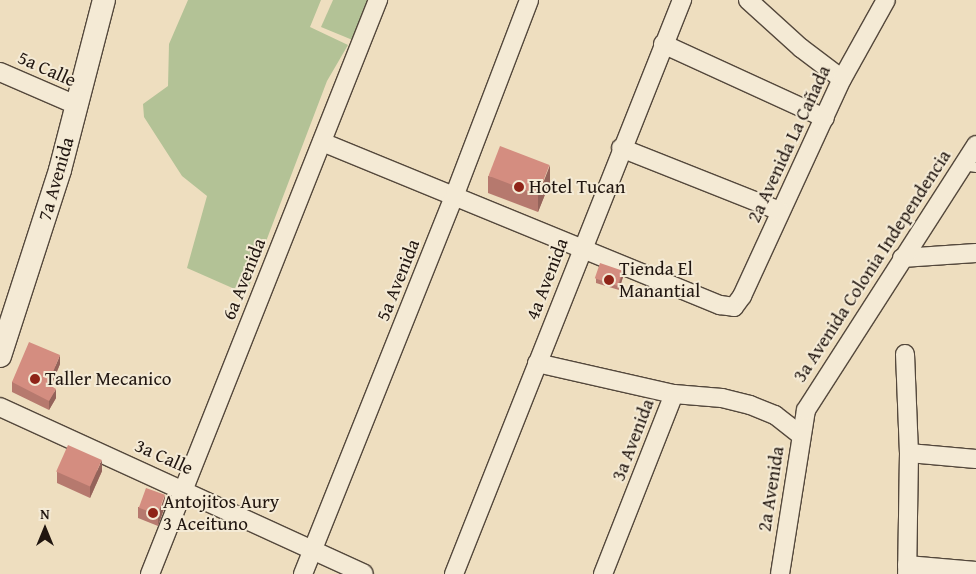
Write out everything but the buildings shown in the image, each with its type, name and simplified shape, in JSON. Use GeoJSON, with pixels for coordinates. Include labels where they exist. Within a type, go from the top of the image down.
{"type":"FeatureCollection","features":[{"type":"Feature","properties":{"kind":"street","name":"7a Avenida"},"geometry":{"type":"LineString","coordinates":[[0,356],[60,170],[104,0]]}},
{"type":"Feature","properties":{"kind":"street","name":"6a Avenida"},"geometry":{"type":"LineString","coordinates":[[150,574],[182,488],[378,0]]}},
{"type":"Feature","properties":{"kind":"street","name":"5a Avenida"},"geometry":{"type":"LineString","coordinates":[[303,574],[455,194],[528,0]]}},
{"type":"Feature","properties":{"kind":"street","name":"4a Avenida"},"geometry":{"type":"LineString","coordinates":[[454,574],[621,148],[682,0]]}},
{"type":"Feature","properties":{"kind":"street","name":"2a Avenida La Cañada"},"geometry":{"type":"LineString","coordinates":[[582,248],[720,305],[734,307],[742,296],[842,79],[886,0]]}},
{"type":"Feature","properties":{"kind":"street"},"geometry":{"type":"LineString","coordinates":[[757,4],[842,79]]}},
{"type":"Feature","properties":{"kind":"street"},"geometry":{"type":"LineString","coordinates":[[663,44],[825,118]]}},
{"type":"Feature","properties":{"kind":"street","name":"5a Calle"},"geometry":{"type":"LineString","coordinates":[[0,72],[76,106]]}},
{"type":"Feature","properties":{"kind":"street"},"geometry":{"type":"LineString","coordinates":[[322,142],[455,194],[582,248]]}},
{"type":"Feature","properties":{"kind":"street","name":"3a Avenida Colonia Independencia"},"geometry":{"type":"LineString","coordinates":[[806,410],[902,258],[970,166],[976,145]]}},
{"type":"Feature","properties":{"kind":"street"},"geometry":{"type":"LineString","coordinates":[[621,148],[780,211]]}},
{"type":"Feature","properties":{"kind":"street"},"geometry":{"type":"LineString","coordinates":[[902,258],[976,253]]}},
{"type":"Feature","properties":{"kind":"street"},"geometry":{"type":"LineString","coordinates":[[905,354],[909,453],[907,570],[976,571]]}},
{"type":"Feature","properties":{"kind":"street"},"geometry":{"type":"LineString","coordinates":[[537,363],[674,394]]}},
{"type":"Feature","properties":{"kind":"street","name":"3a Avenida"},"geometry":{"type":"LineString","coordinates":[[603,574],[674,394],[722,398],[750,404],[775,415],[802,435]]}},
{"type":"Feature","properties":{"kind":"street","name":"3a Calle"},"geometry":{"type":"LineString","coordinates":[[0,407],[182,488],[364,574]]}},
{"type":"Feature","properties":{"kind":"street","name":"2a Avenida"},"geometry":{"type":"LineString","coordinates":[[780,574],[806,410]]}},
{"type":"Feature","properties":{"kind":"street"},"geometry":{"type":"LineString","coordinates":[[909,453],[976,459]]}},
{"type":"Feature","properties":{"kind":"green space"},"geometry":{"type":"Polygon","coordinates":[[[188,0],[321,0],[310,27],[348,45],[327,81],[246,294],[187,268],[207,196],[182,176],[144,117],[143,104],[168,86],[169,44],[188,0]]]}},
{"type":"Feature","properties":{"kind":"green space"},"geometry":{"type":"Polygon","coordinates":[[[333,0],[372,0],[355,41],[321,27],[333,0]]]}},
{"type":"Feature","properties":{"kind":"place","name":"Hotel Tucan"},"geometry":{"type":"Point","coordinates":[519,187]}},
{"type":"Feature","properties":{"kind":"place","name":"Tienda El Manantial"},"geometry":{"type":"Point","coordinates":[609,280]}},
{"type":"Feature","properties":{"kind":"place","name":"Taller Mecanico"},"geometry":{"type":"Point","coordinates":[35,379]}},
{"type":"Feature","properties":{"kind":"place","name":"Antojitos Aury 3 Aceituno"},"geometry":{"type":"Point","coordinates":[153,513]}}]}
